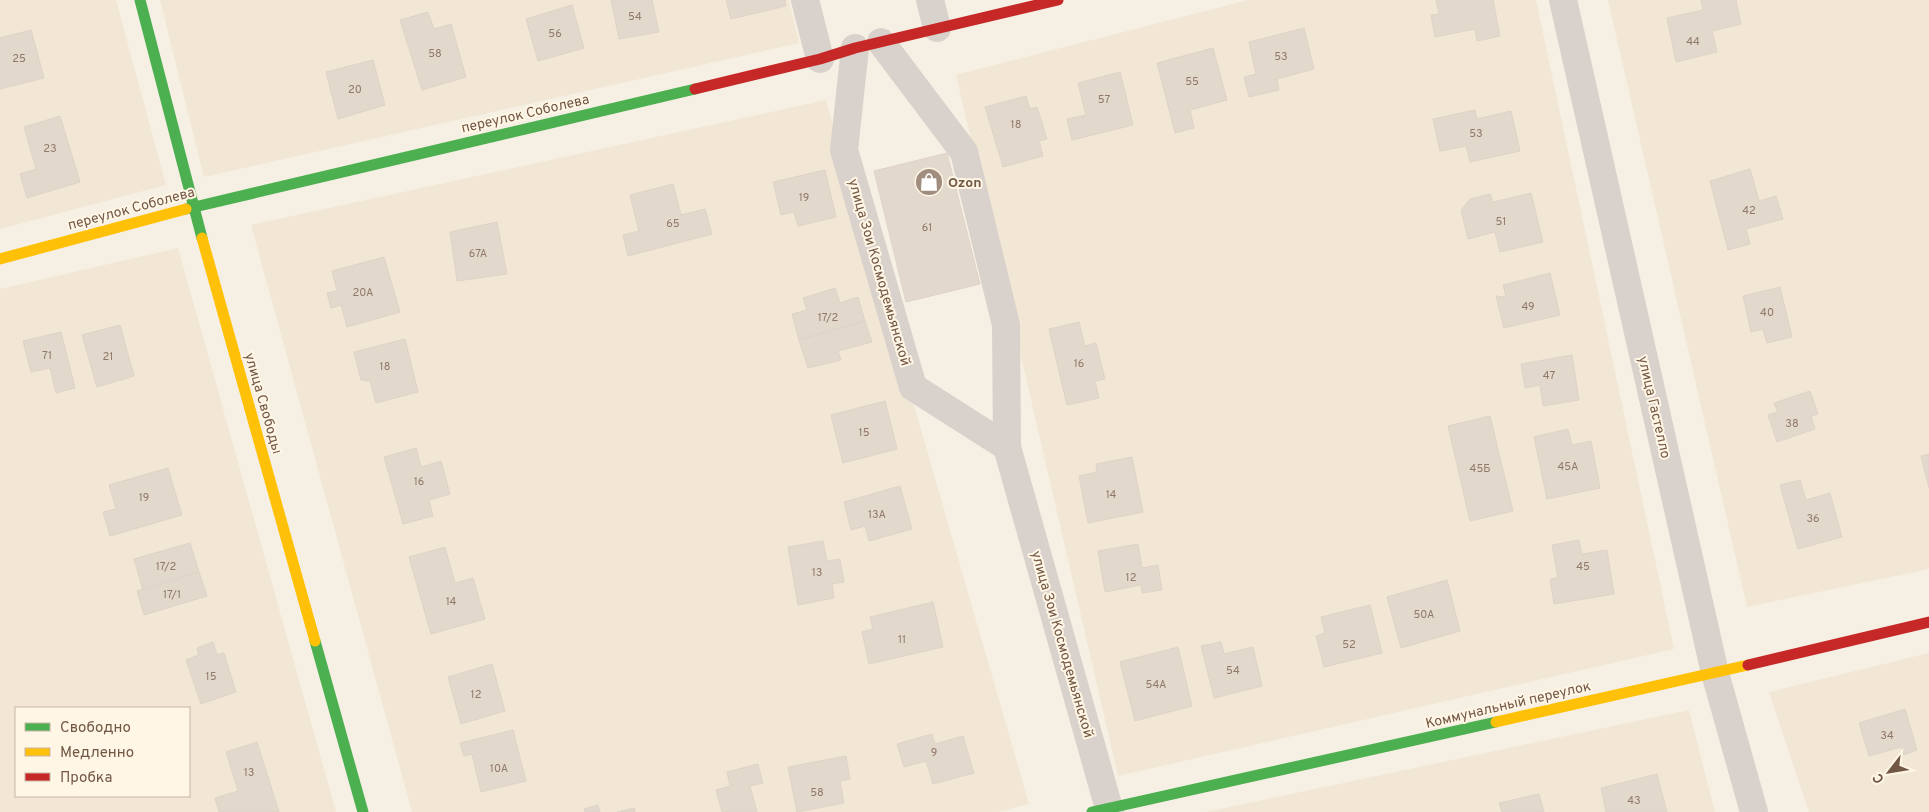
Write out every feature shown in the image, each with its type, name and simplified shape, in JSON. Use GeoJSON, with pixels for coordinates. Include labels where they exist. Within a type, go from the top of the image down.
{"type":"FeatureCollection","features":[{"type":"Feature","properties":{"kind":"street","name":"улица Свободы"},"geometry":{"type":"LineString","coordinates":[[140,0],[193,207],[364,812]]}},
{"type":"Feature","properties":{"kind":"street"},"geometry":{"type":"LineString","coordinates":[[805,0],[820,59]]}},
{"type":"Feature","properties":{"kind":"street"},"geometry":{"type":"LineString","coordinates":[[930,0],[937,28]]}},
{"type":"Feature","properties":{"kind":"street","name":"переулок Соболева"},"geometry":{"type":"LineString","coordinates":[[0,260],[193,207],[820,59],[868,45],[1058,0]]}},
{"type":"Feature","properties":{"kind":"street","name":"улица Гастелло"},"geometry":{"type":"LineString","coordinates":[[1563,0],[1716,673],[1754,812]]}},
{"type":"Feature","properties":{"kind":"street","name":"улица Зои Космодемьянской"},"geometry":{"type":"LineString","coordinates":[[868,45],[844,150],[913,387],[1007,446]]}},
{"type":"Feature","properties":{"kind":"street","name":"улица Зои Космодемьянской"},"geometry":{"type":"LineString","coordinates":[[868,45],[964,152],[1006,325],[1007,446],[1104,811]]}},
{"type":"Feature","properties":{"kind":"street","name":"Коммунальный переулок"},"geometry":{"type":"LineString","coordinates":[[1104,811],[1716,673],[1929,622]]}},
{"type":"Feature","properties":{"kind":"shaded area"},"geometry":{"type":"Polygon","coordinates":[[[0,0],[116,0],[166,185],[0,229],[0,0]]]}},
{"type":"Feature","properties":{"kind":"shaded area"},"geometry":{"type":"Polygon","coordinates":[[[160,0],[789,0],[799,43],[204,177],[160,0]]]}},
{"type":"Feature","properties":{"kind":"shaded area"},"geometry":{"type":"Polygon","coordinates":[[[1248,0],[1536,0],[1674,649],[1118,776],[956,75],[1248,0]]]}},
{"type":"Feature","properties":{"kind":"shaded area"},"geometry":{"type":"Polygon","coordinates":[[[1608,0],[1929,0],[1929,569],[1747,607],[1608,0]]]}},
{"type":"Feature","properties":{"kind":"shaded area"},"geometry":{"type":"Polygon","coordinates":[[[826,100],[1029,804],[998,812],[412,812],[251,225],[826,100]]]}},
{"type":"Feature","properties":{"kind":"shaded area"},"geometry":{"type":"Polygon","coordinates":[[[178,248],[336,812],[0,812],[0,289],[178,248]]]}},
{"type":"Feature","properties":{"kind":"shaded area"},"geometry":{"type":"Polygon","coordinates":[[[1929,653],[1929,812],[1809,812],[1769,692],[1929,653]]]}},
{"type":"Feature","properties":{"kind":"shaded area"},"geometry":{"type":"Polygon","coordinates":[[[1689,710],[1715,812],[1206,812],[1689,710]]]}},
{"type":"Feature","properties":{"kind":"building"},"geometry":{"type":"Polygon","coordinates":[[[611,0],[652,0],[659,32],[619,39],[611,0]]]}},
{"type":"Feature","properties":{"kind":"building"},"geometry":{"type":"Polygon","coordinates":[[[726,0],[785,0],[786,6],[731,19],[726,0]]]}},
{"type":"Feature","properties":{"kind":"building"},"geometry":{"type":"Polygon","coordinates":[[[1436,0],[1493,0],[1500,36],[1477,41],[1475,29],[1435,37],[1431,15],[1439,14],[1436,0]]]}},
{"type":"Feature","properties":{"kind":"building"},"geometry":{"type":"Polygon","coordinates":[[[1701,0],[1736,0],[1741,24],[1712,31],[1717,52],[1676,62],[1667,18],[1703,10],[1701,0]]]}},
{"type":"Feature","properties":{"kind":"building"},"geometry":{"type":"Polygon","coordinates":[[[572,5],[584,48],[538,61],[526,19],[572,5]]]}},
{"type":"Feature","properties":{"kind":"building"},"geometry":{"type":"Polygon","coordinates":[[[428,12],[434,29],[451,24],[466,77],[422,90],[400,20],[428,12]]]}},
{"type":"Feature","properties":{"kind":"building"},"geometry":{"type":"Polygon","coordinates":[[[1304,28],[1314,69],[1277,79],[1279,90],[1249,97],[1244,77],[1256,74],[1249,42],[1304,28]]]}},
{"type":"Feature","properties":{"kind":"building"},"geometry":{"type":"Polygon","coordinates":[[[31,30],[44,78],[0,89],[0,38],[31,30]]]}},
{"type":"Feature","properties":{"kind":"building"},"geometry":{"type":"Polygon","coordinates":[[[1213,48],[1227,100],[1190,110],[1194,128],[1175,133],[1157,63],[1213,48]]]}},
{"type":"Feature","properties":{"kind":"building"},"geometry":{"type":"Polygon","coordinates":[[[373,60],[385,105],[338,119],[326,72],[373,60]]]}},
{"type":"Feature","properties":{"kind":"building"},"geometry":{"type":"Polygon","coordinates":[[[1120,72],[1133,125],[1072,140],[1067,119],[1086,115],[1078,83],[1120,72]]]}},
{"type":"Feature","properties":{"kind":"building"},"geometry":{"type":"Polygon","coordinates":[[[1026,96],[1030,109],[1037,107],[1047,139],[1039,141],[1043,156],[1003,167],[985,107],[1026,96]]]}},
{"type":"Feature","properties":{"kind":"building"},"geometry":{"type":"Polygon","coordinates":[[[1475,110],[1477,119],[1511,111],[1520,151],[1470,162],[1466,146],[1440,151],[1433,119],[1475,110]]]}},
{"type":"Feature","properties":{"kind":"building"},"geometry":{"type":"Polygon","coordinates":[[[60,116],[80,182],[27,198],[20,174],[36,169],[24,127],[60,116]]]}},
{"type":"Feature","properties":{"kind":"building"},"geometry":{"type":"Polygon","coordinates":[[[947,153],[980,284],[906,302],[874,171],[947,153]]]}},
{"type":"Feature","properties":{"kind":"building"},"geometry":{"type":"Polygon","coordinates":[[[1750,169],[1759,201],[1776,196],[1783,219],[1746,229],[1750,244],[1728,250],[1710,181],[1750,169]]]}},
{"type":"Feature","properties":{"kind":"building"},"geometry":{"type":"Polygon","coordinates":[[[825,170],[836,217],[798,226],[794,212],[781,215],[773,182],[825,170]]]}},
{"type":"Feature","properties":{"kind":"building"},"geometry":{"type":"Polygon","coordinates":[[[673,184],[681,215],[705,209],[712,234],[628,256],[623,235],[639,231],[630,195],[673,184]]]}},
{"type":"Feature","properties":{"kind":"building"},"geometry":{"type":"Polygon","coordinates":[[[1531,193],[1543,242],[1500,252],[1495,232],[1468,239],[1461,210],[1470,199],[1490,194],[1493,202],[1531,193]]]}},
{"type":"Feature","properties":{"kind":"building"},"geometry":{"type":"Polygon","coordinates":[[[497,222],[507,274],[457,281],[450,232],[497,222]]]}},
{"type":"Feature","properties":{"kind":"building"},"geometry":{"type":"Polygon","coordinates":[[[384,257],[400,312],[347,327],[341,305],[331,308],[327,293],[337,291],[332,271],[384,257]]]}},
{"type":"Feature","properties":{"kind":"building"},"geometry":{"type":"Polygon","coordinates":[[[1550,273],[1560,315],[1504,328],[1496,296],[1506,297],[1503,285],[1550,273]]]}},
{"type":"Feature","properties":{"kind":"building"},"geometry":{"type":"Polygon","coordinates":[[[1780,287],[1792,337],[1767,343],[1763,329],[1751,332],[1743,296],[1780,287]]]}},
{"type":"Feature","properties":{"kind":"building"},"geometry":{"type":"Polygon","coordinates":[[[835,288],[840,303],[858,297],[865,321],[799,340],[792,314],[807,310],[803,298],[835,288]]]}},
{"type":"Feature","properties":{"kind":"building"},"geometry":{"type":"Polygon","coordinates":[[[865,321],[872,342],[838,351],[841,360],[808,368],[799,340],[865,321]]]}},
{"type":"Feature","properties":{"kind":"building"},"geometry":{"type":"Polygon","coordinates":[[[1079,322],[1085,346],[1096,343],[1105,379],[1095,381],[1099,398],[1067,405],[1049,329],[1079,322]]]}},
{"type":"Feature","properties":{"kind":"building"},"geometry":{"type":"Polygon","coordinates":[[[120,325],[134,376],[97,387],[82,335],[120,325]]]}},
{"type":"Feature","properties":{"kind":"building"},"geometry":{"type":"Polygon","coordinates":[[[61,332],[75,388],[56,393],[50,368],[31,372],[23,341],[61,332]]]}},
{"type":"Feature","properties":{"kind":"building"},"geometry":{"type":"Polygon","coordinates":[[[405,339],[418,392],[376,403],[370,381],[361,380],[354,352],[405,339]]]}},
{"type":"Feature","properties":{"kind":"building"},"geometry":{"type":"Polygon","coordinates":[[[1572,355],[1579,400],[1543,406],[1540,385],[1525,388],[1521,364],[1572,355]]]}},
{"type":"Feature","properties":{"kind":"building"},"geometry":{"type":"Polygon","coordinates":[[[1810,391],[1818,414],[1811,416],[1815,429],[1777,442],[1768,415],[1778,412],[1774,403],[1810,391]]]}},
{"type":"Feature","properties":{"kind":"building"},"geometry":{"type":"Polygon","coordinates":[[[885,401],[897,449],[843,463],[831,415],[885,401]]]}},
{"type":"Feature","properties":{"kind":"building"},"geometry":{"type":"Polygon","coordinates":[[[1490,416],[1513,511],[1470,521],[1448,426],[1490,416]]]}},
{"type":"Feature","properties":{"kind":"building"},"geometry":{"type":"Polygon","coordinates":[[[1568,429],[1572,445],[1591,441],[1600,488],[1547,499],[1534,437],[1568,429]]]}},
{"type":"Feature","properties":{"kind":"building"},"geometry":{"type":"Polygon","coordinates":[[[416,448],[421,467],[441,461],[450,494],[429,500],[433,516],[403,524],[384,457],[416,448]]]}},
{"type":"Feature","properties":{"kind":"building"},"geometry":{"type":"Polygon","coordinates":[[[1929,454],[1929,488],[1921,456],[1929,454]]]}},
{"type":"Feature","properties":{"kind":"building"},"geometry":{"type":"Polygon","coordinates":[[[1132,457],[1143,512],[1088,523],[1079,476],[1097,472],[1096,464],[1132,457]]]}},
{"type":"Feature","properties":{"kind":"building"},"geometry":{"type":"Polygon","coordinates":[[[168,468],[182,515],[110,536],[103,512],[116,509],[109,485],[168,468]]]}},
{"type":"Feature","properties":{"kind":"building"},"geometry":{"type":"Polygon","coordinates":[[[1800,480],[1806,500],[1830,493],[1842,537],[1798,549],[1780,485],[1800,480]]]}},
{"type":"Feature","properties":{"kind":"building"},"geometry":{"type":"Polygon","coordinates":[[[900,486],[912,529],[869,541],[865,526],[851,530],[844,502],[900,486]]]}},
{"type":"Feature","properties":{"kind":"building"},"geometry":{"type":"Polygon","coordinates":[[[1579,540],[1582,554],[1607,550],[1614,594],[1554,604],[1550,579],[1558,578],[1552,545],[1579,540]]]}},
{"type":"Feature","properties":{"kind":"building"},"geometry":{"type":"Polygon","coordinates":[[[823,541],[827,561],[840,559],[844,582],[832,584],[834,598],[798,605],[788,547],[823,541]]]}},
{"type":"Feature","properties":{"kind":"building"},"geometry":{"type":"Polygon","coordinates":[[[190,543],[199,572],[143,590],[134,559],[190,543]]]}},
{"type":"Feature","properties":{"kind":"building"},"geometry":{"type":"Polygon","coordinates":[[[1138,544],[1142,568],[1158,565],[1162,590],[1142,593],[1141,585],[1105,592],[1098,551],[1138,544]]]}},
{"type":"Feature","properties":{"kind":"building"},"geometry":{"type":"Polygon","coordinates":[[[445,547],[455,583],[473,578],[485,619],[431,634],[409,557],[445,547]]]}},
{"type":"Feature","properties":{"kind":"building"},"geometry":{"type":"Polygon","coordinates":[[[199,572],[207,596],[144,615],[137,591],[199,572]]]}},
{"type":"Feature","properties":{"kind":"building"},"geometry":{"type":"Polygon","coordinates":[[[1447,580],[1460,631],[1401,648],[1387,597],[1447,580]]]}},
{"type":"Feature","properties":{"kind":"building"},"geometry":{"type":"Polygon","coordinates":[[[933,602],[943,647],[869,664],[862,632],[873,629],[870,617],[933,602]]]}},
{"type":"Feature","properties":{"kind":"building"},"geometry":{"type":"Polygon","coordinates":[[[1370,605],[1382,653],[1324,667],[1316,636],[1325,633],[1321,617],[1370,605]]]}},
{"type":"Feature","properties":{"kind":"building"},"geometry":{"type":"Polygon","coordinates":[[[213,642],[217,655],[224,653],[236,692],[201,704],[186,660],[199,655],[197,648],[213,642]]]}},
{"type":"Feature","properties":{"kind":"building"},"geometry":{"type":"Polygon","coordinates":[[[1221,642],[1224,654],[1253,647],[1262,686],[1214,698],[1201,646],[1221,642]]]}},
{"type":"Feature","properties":{"kind":"building"},"geometry":{"type":"Polygon","coordinates":[[[1178,647],[1192,706],[1135,721],[1120,662],[1178,647]]]}},
{"type":"Feature","properties":{"kind":"building"},"geometry":{"type":"Polygon","coordinates":[[[492,664],[505,711],[461,724],[448,677],[492,664]]]}},
{"type":"Feature","properties":{"kind":"building"},"geometry":{"type":"Polygon","coordinates":[[[1905,709],[1917,750],[1904,755],[1901,747],[1869,756],[1859,723],[1905,709]]]}},
{"type":"Feature","properties":{"kind":"building"},"geometry":{"type":"Polygon","coordinates":[[[513,730],[526,781],[481,792],[472,754],[464,756],[460,743],[513,730]]]}},
{"type":"Feature","properties":{"kind":"building"},"geometry":{"type":"Polygon","coordinates":[[[932,734],[935,744],[963,736],[974,773],[933,784],[926,761],[904,767],[897,744],[932,734]]]}},
{"type":"Feature","properties":{"kind":"building"},"geometry":{"type":"Polygon","coordinates":[[[257,742],[279,812],[219,812],[215,798],[238,791],[226,752],[257,742]]]}},
{"type":"Feature","properties":{"kind":"building"},"geometry":{"type":"Polygon","coordinates":[[[846,756],[850,779],[840,781],[844,803],[797,812],[788,767],[846,756]]]}},
{"type":"Feature","properties":{"kind":"building"},"geometry":{"type":"Polygon","coordinates":[[[758,764],[763,783],[750,786],[757,812],[722,812],[716,790],[730,786],[727,772],[758,764]]]}},
{"type":"Feature","properties":{"kind":"building"},"geometry":{"type":"Polygon","coordinates":[[[1657,774],[1667,812],[1606,812],[1601,788],[1657,774]]]}},
{"type":"Feature","properties":{"kind":"building"},"geometry":{"type":"Polygon","coordinates":[[[1539,794],[1544,812],[1502,812],[1499,803],[1539,794]]]}},
{"type":"Feature","properties":{"kind":"building"},"geometry":{"type":"Polygon","coordinates":[[[598,805],[600,812],[585,812],[584,809],[598,805]]]}},
{"type":"Feature","properties":{"kind":"building"},"geometry":{"type":"Polygon","coordinates":[[[634,808],[635,812],[617,812],[634,808]]]}},
{"type":"Feature","properties":{"kind":"traffic: fast"},"geometry":{"type":"LineString","coordinates":[[140,0],[202,238]]}},
{"type":"Feature","properties":{"kind":"traffic: fast"},"geometry":{"type":"LineString","coordinates":[[186,209],[695,89]]}},
{"type":"Feature","properties":{"kind":"traffic: fast"},"geometry":{"type":"LineString","coordinates":[[315,641],[363,812]]}},
{"type":"Feature","properties":{"kind":"traffic: fast"},"geometry":{"type":"LineString","coordinates":[[1092,812],[1496,722]]}},
{"type":"Feature","properties":{"kind":"traffic: slow"},"geometry":{"type":"LineString","coordinates":[[0,259],[186,209]]}},
{"type":"Feature","properties":{"kind":"traffic: slow"},"geometry":{"type":"LineString","coordinates":[[202,238],[315,641]]}},
{"type":"Feature","properties":{"kind":"traffic: slow"},"geometry":{"type":"LineString","coordinates":[[1496,722],[1748,665]]}},
{"type":"Feature","properties":{"kind":"traffic: jam"},"geometry":{"type":"LineString","coordinates":[[695,89],[820,59],[855,48],[1058,0]]}},
{"type":"Feature","properties":{"kind":"traffic: jam"},"geometry":{"type":"LineString","coordinates":[[1748,665],[1929,622]]}},
{"type":"Feature","properties":{"kind":"place","name":"Ozon"},"geometry":{"type":"Point","coordinates":[929,182]}}]}
